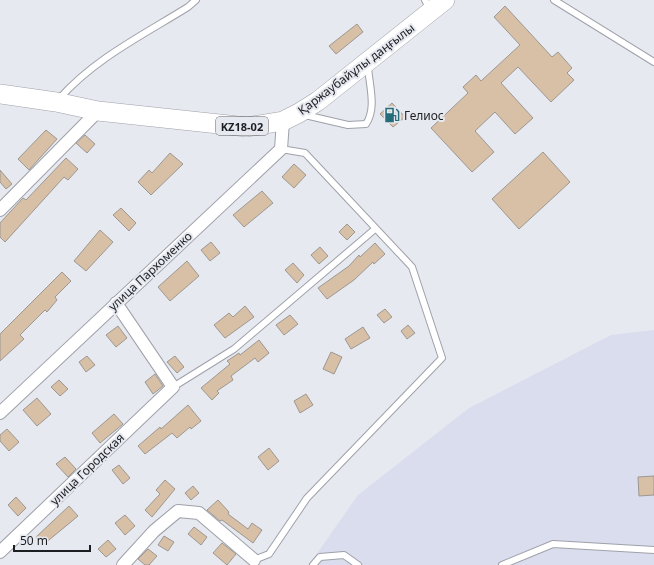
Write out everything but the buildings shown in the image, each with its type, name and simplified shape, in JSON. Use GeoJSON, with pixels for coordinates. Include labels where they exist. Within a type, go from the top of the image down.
{"type":"FeatureCollection","features":[{"type":"Feature","properties":{"kind":"highway","name":"Қаржаубайұлы даңғылы"},"geometry":{"type":"LineString","coordinates":[[0,94],[56,102],[98,111],[247,127],[291,117],[368,61],[434,4]]}},
{"type":"Feature","properties":{"kind":"street"},"geometry":{"type":"LineString","coordinates":[[0,210],[98,111]]}},
{"type":"Feature","properties":{"kind":"street"},"geometry":{"type":"LineString","coordinates":[[281,148],[291,117]]}},
{"type":"Feature","properties":{"kind":"street","name":"улица Пархоменко"},"geometry":{"type":"LineString","coordinates":[[0,413],[281,148]]}},
{"type":"Feature","properties":{"kind":"street"},"geometry":{"type":"LineString","coordinates":[[116,303],[173,387]]}},
{"type":"Feature","properties":{"kind":"street","name":"улица Городская"},"geometry":{"type":"LineString","coordinates":[[0,552],[173,387]]}},
{"type":"Feature","properties":{"kind":"street"},"geometry":{"type":"LineString","coordinates":[[123,565],[154,530],[178,511],[199,513],[252,563]]}},
{"type":"Feature","properties":{"kind":"lane"},"geometry":{"type":"LineString","coordinates":[[56,102],[72,84],[94,65],[188,7],[196,0]]}},
{"type":"Feature","properties":{"kind":"lane"},"geometry":{"type":"LineString","coordinates":[[554,0],[654,62]]}},
{"type":"Feature","properties":{"kind":"lane"},"geometry":{"type":"LineString","coordinates":[[291,117],[348,126],[366,124],[372,110],[368,61]]}},
{"type":"Feature","properties":{"kind":"lane"},"geometry":{"type":"LineString","coordinates":[[252,563],[269,554],[307,498],[442,358],[412,267],[305,153],[281,148]]}},
{"type":"Feature","properties":{"kind":"lane"},"geometry":{"type":"LineString","coordinates":[[173,387],[234,349],[376,229]]}},
{"type":"Feature","properties":{"kind":"lane"},"geometry":{"type":"LineString","coordinates":[[502,565],[553,544],[654,550]]}},
{"type":"Feature","properties":{"kind":"lane"},"geometry":{"type":"LineString","coordinates":[[313,565],[320,557],[344,556],[358,565]]}},
{"type":"Feature","properties":{"kind":"shaded area"},"geometry":{"type":"Polygon","coordinates":[[[654,330],[654,565],[309,565],[358,495],[469,408],[611,335],[654,330]]]}},
{"type":"Feature","properties":{"kind":"place","name":"Гелиос"},"geometry":{"type":"Point","coordinates":[392,115]}}]}
